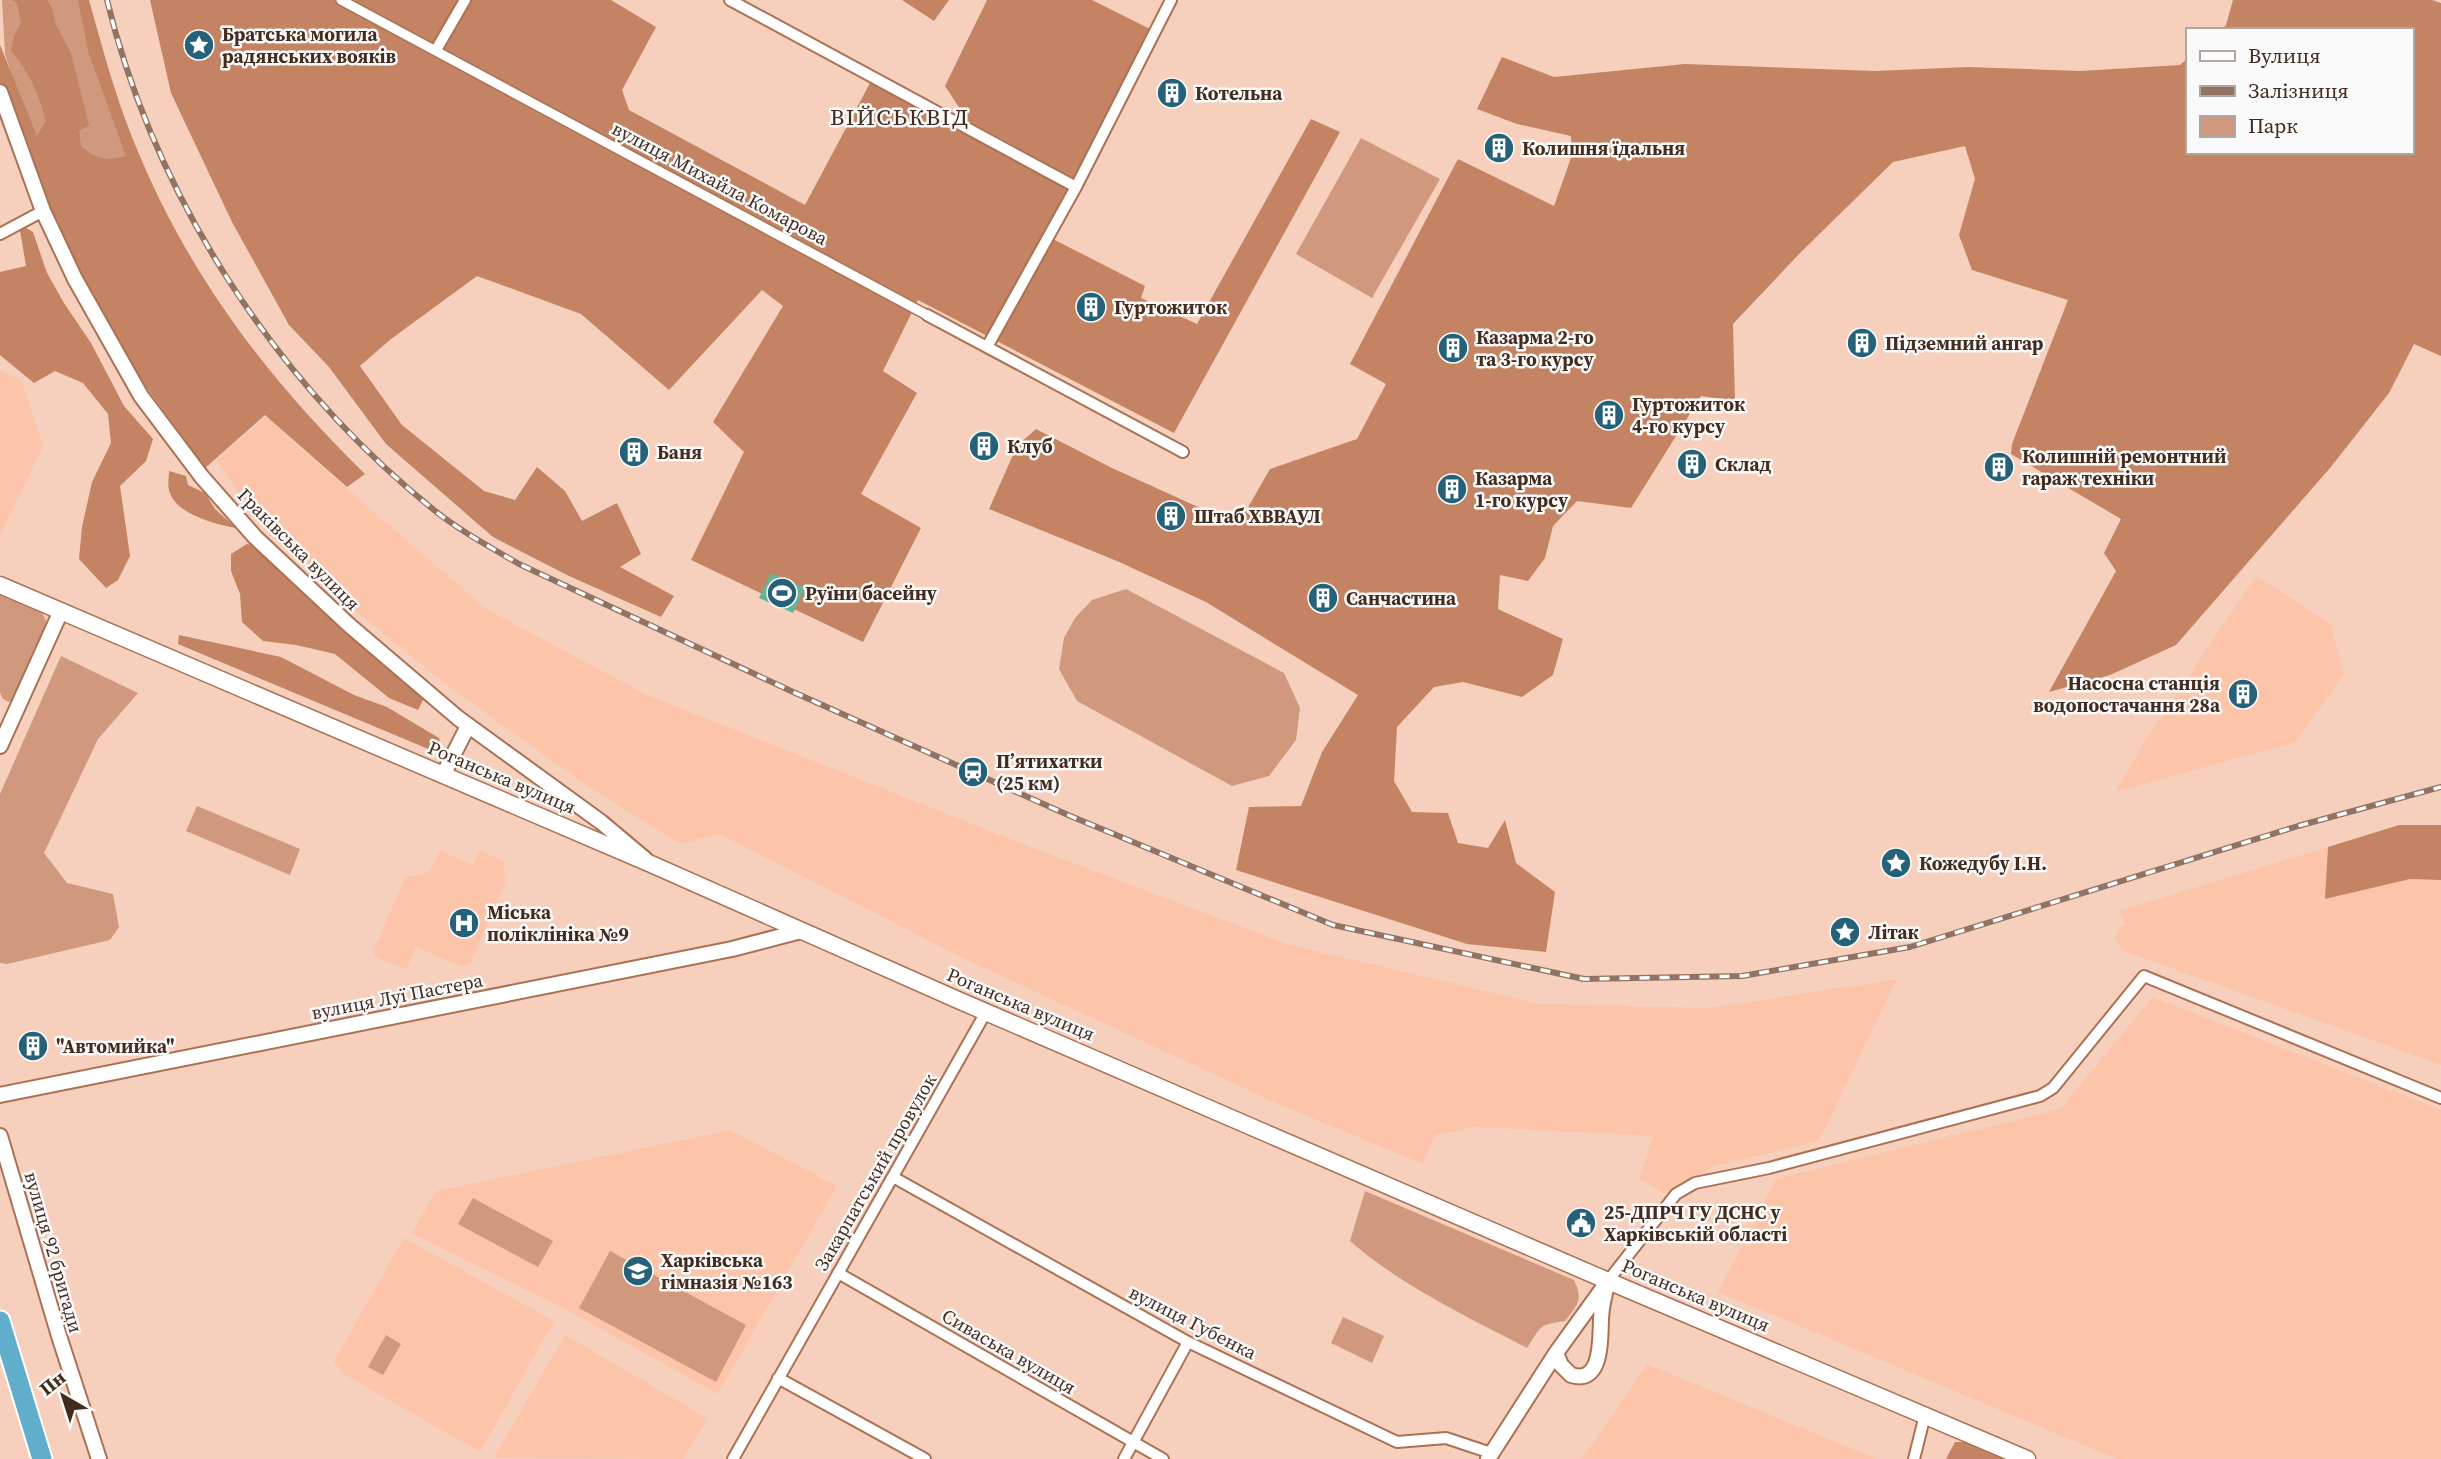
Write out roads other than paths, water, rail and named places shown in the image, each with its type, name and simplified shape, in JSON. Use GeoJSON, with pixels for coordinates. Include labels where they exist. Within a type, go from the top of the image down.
{"type":"FeatureCollection","features":[{"type":"Feature","properties":{"kind":"highway"},"geometry":{"type":"LineString","coordinates":[[0,1321],[42,1459]]}},
{"type":"Feature","properties":{"kind":"main road","name":"Роганська вулиця"},"geometry":{"type":"LineString","coordinates":[[0,585],[651,864],[986,1013],[2027,1459]]}},
{"type":"Feature","properties":{"kind":"street","name":"вулиця Михайла Комарова"},"geometry":{"type":"LineString","coordinates":[[341,0],[1183,452]]}},
{"type":"Feature","properties":{"kind":"street"},"geometry":{"type":"LineString","coordinates":[[436,50],[465,0]]}},
{"type":"Feature","properties":{"kind":"street"},"geometry":{"type":"LineString","coordinates":[[730,0],[1076,187]]}},
{"type":"Feature","properties":{"kind":"street"},"geometry":{"type":"LineString","coordinates":[[986,347],[1076,187],[1171,0]]}},
{"type":"Feature","properties":{"kind":"street","name":"Граківська вулиця"},"geometry":{"type":"LineString","coordinates":[[0,92],[43,211],[81,291],[141,396],[210,485],[254,537],[339,617],[468,726],[601,822],[651,864]]}},
{"type":"Feature","properties":{"kind":"street"},"geometry":{"type":"LineString","coordinates":[[0,234],[43,211]]}},
{"type":"Feature","properties":{"kind":"street"},"geometry":{"type":"LineString","coordinates":[[0,746],[61,611]]}},
{"type":"Feature","properties":{"kind":"street"},"geometry":{"type":"LineString","coordinates":[[443,775],[468,726]]}},
{"type":"Feature","properties":{"kind":"street","name":"вулиця Луї Пастера"},"geometry":{"type":"LineString","coordinates":[[0,1095],[732,949],[801,931]]}},
{"type":"Feature","properties":{"kind":"street"},"geometry":{"type":"LineString","coordinates":[[1490,1456],[1556,1353],[1676,1194],[1695,1183],[1790,1163],[2040,1096],[2053,1088],[2144,976],[2441,1098]]}},
{"type":"Feature","properties":{"kind":"street","name":"Закарпатський провулок"},"geometry":{"type":"LineString","coordinates":[[733,1459],[986,1013]]}},
{"type":"Feature","properties":{"kind":"street","name":"вулиця 92 бригади"},"geometry":{"type":"LineString","coordinates":[[0,1136],[59,1336],[99,1459]]}},
{"type":"Feature","properties":{"kind":"street","name":"вулиця Губенка"},"geometry":{"type":"LineString","coordinates":[[892,1177],[1188,1342],[1396,1442],[1446,1438],[1490,1456]]}},
{"type":"Feature","properties":{"kind":"street","name":"Сиваська вулиця"},"geometry":{"type":"LineString","coordinates":[[838,1273],[1163,1459]]}},
{"type":"Feature","properties":{"kind":"street"},"geometry":{"type":"LineString","coordinates":[[1556,1353],[1571,1375],[1582,1375],[1593,1368],[1599,1359],[1601,1317],[1608,1281]]}},
{"type":"Feature","properties":{"kind":"street"},"geometry":{"type":"LineString","coordinates":[[1124,1459],[1188,1342]]}},
{"type":"Feature","properties":{"kind":"street"},"geometry":{"type":"LineString","coordinates":[[778,1378],[925,1459]]}},
{"type":"Feature","properties":{"kind":"street"},"geometry":{"type":"LineString","coordinates":[[1914,1459],[1924,1415]]}},
{"type":"Feature","properties":{"kind":"railway"},"geometry":{"type":"LineString","coordinates":[[107,0],[128,73],[156,145],[190,214],[229,281],[274,345],[323,404],[377,460],[444,518],[519,564],[791,691],[1068,815],[1333,925],[1584,979],[1742,976],[1910,947],[2298,826],[2441,787]]}},
{"type":"Feature","properties":{"kind":"place","name":"Братська могила радянських вояків"},"geometry":{"type":"Point","coordinates":[199,45]}},
{"type":"Feature","properties":{"kind":"place","name":"Котельна"},"geometry":{"type":"Point","coordinates":[1172,93]}},
{"type":"Feature","properties":{"kind":"place","name":"Колишня їдальня"},"geometry":{"type":"Point","coordinates":[1499,148]}},
{"type":"Feature","properties":{"kind":"place","name":"Гуртожиток"},"geometry":{"type":"Point","coordinates":[1091,307]}},
{"type":"Feature","properties":{"kind":"place","name":"Підземний ангар"},"geometry":{"type":"Point","coordinates":[1862,343]}},
{"type":"Feature","properties":{"kind":"place","name":"Казарма 2-го та 3-го курсу"},"geometry":{"type":"Point","coordinates":[1453,348]}},
{"type":"Feature","properties":{"kind":"place","name":"Гуртожиток 4-го курсу"},"geometry":{"type":"Point","coordinates":[1609,415]}},
{"type":"Feature","properties":{"kind":"place","name":"Клуб"},"geometry":{"type":"Point","coordinates":[984,446]}},
{"type":"Feature","properties":{"kind":"place","name":"Баня"},"geometry":{"type":"Point","coordinates":[634,452]}},
{"type":"Feature","properties":{"kind":"place","name":"Склад"},"geometry":{"type":"Point","coordinates":[1692,464]}},
{"type":"Feature","properties":{"kind":"place","name":"Колишній ремонтний гараж техніки"},"geometry":{"type":"Point","coordinates":[1999,467]}},
{"type":"Feature","properties":{"kind":"place","name":"Казарма 1-го курсу"},"geometry":{"type":"Point","coordinates":[1452,489]}},
{"type":"Feature","properties":{"kind":"place","name":"Штаб ХВВАУЛ"},"geometry":{"type":"Point","coordinates":[1171,516]}},
{"type":"Feature","properties":{"kind":"place","name":"Руїни басейну"},"geometry":{"type":"Point","coordinates":[782,593]}},
{"type":"Feature","properties":{"kind":"place","name":"Санчастина"},"geometry":{"type":"Point","coordinates":[1323,598]}},
{"type":"Feature","properties":{"kind":"place","name":"Насосна станція водопостачання 28а"},"geometry":{"type":"Point","coordinates":[2243,694]}},
{"type":"Feature","properties":{"kind":"place","name":"Пʼятихатки (25 км)"},"geometry":{"type":"Point","coordinates":[973,772]}},
{"type":"Feature","properties":{"kind":"place","name":"Кожедубу І.Н."},"geometry":{"type":"Point","coordinates":[1896,863]}},
{"type":"Feature","properties":{"kind":"place","name":"Міська поліклініка №9"},"geometry":{"type":"Point","coordinates":[464,923]}},
{"type":"Feature","properties":{"kind":"place","name":"Літак"},"geometry":{"type":"Point","coordinates":[1845,932]}},
{"type":"Feature","properties":{"kind":"place","name":"\"Автомийка\""},"geometry":{"type":"Point","coordinates":[33,1046]}},
{"type":"Feature","properties":{"kind":"place","name":"25-ДПРЧ ГУ ДСНС у Харківській області"},"geometry":{"type":"Point","coordinates":[1581,1223]}},
{"type":"Feature","properties":{"kind":"place","name":"Харківська гімназія №163"},"geometry":{"type":"Point","coordinates":[638,1271]}},
{"type":"Feature","properties":{"kind":"district","name":"ВІЙСЬКВІД"},"geometry":{"type":"Point","coordinates":[900,117]}}]}
